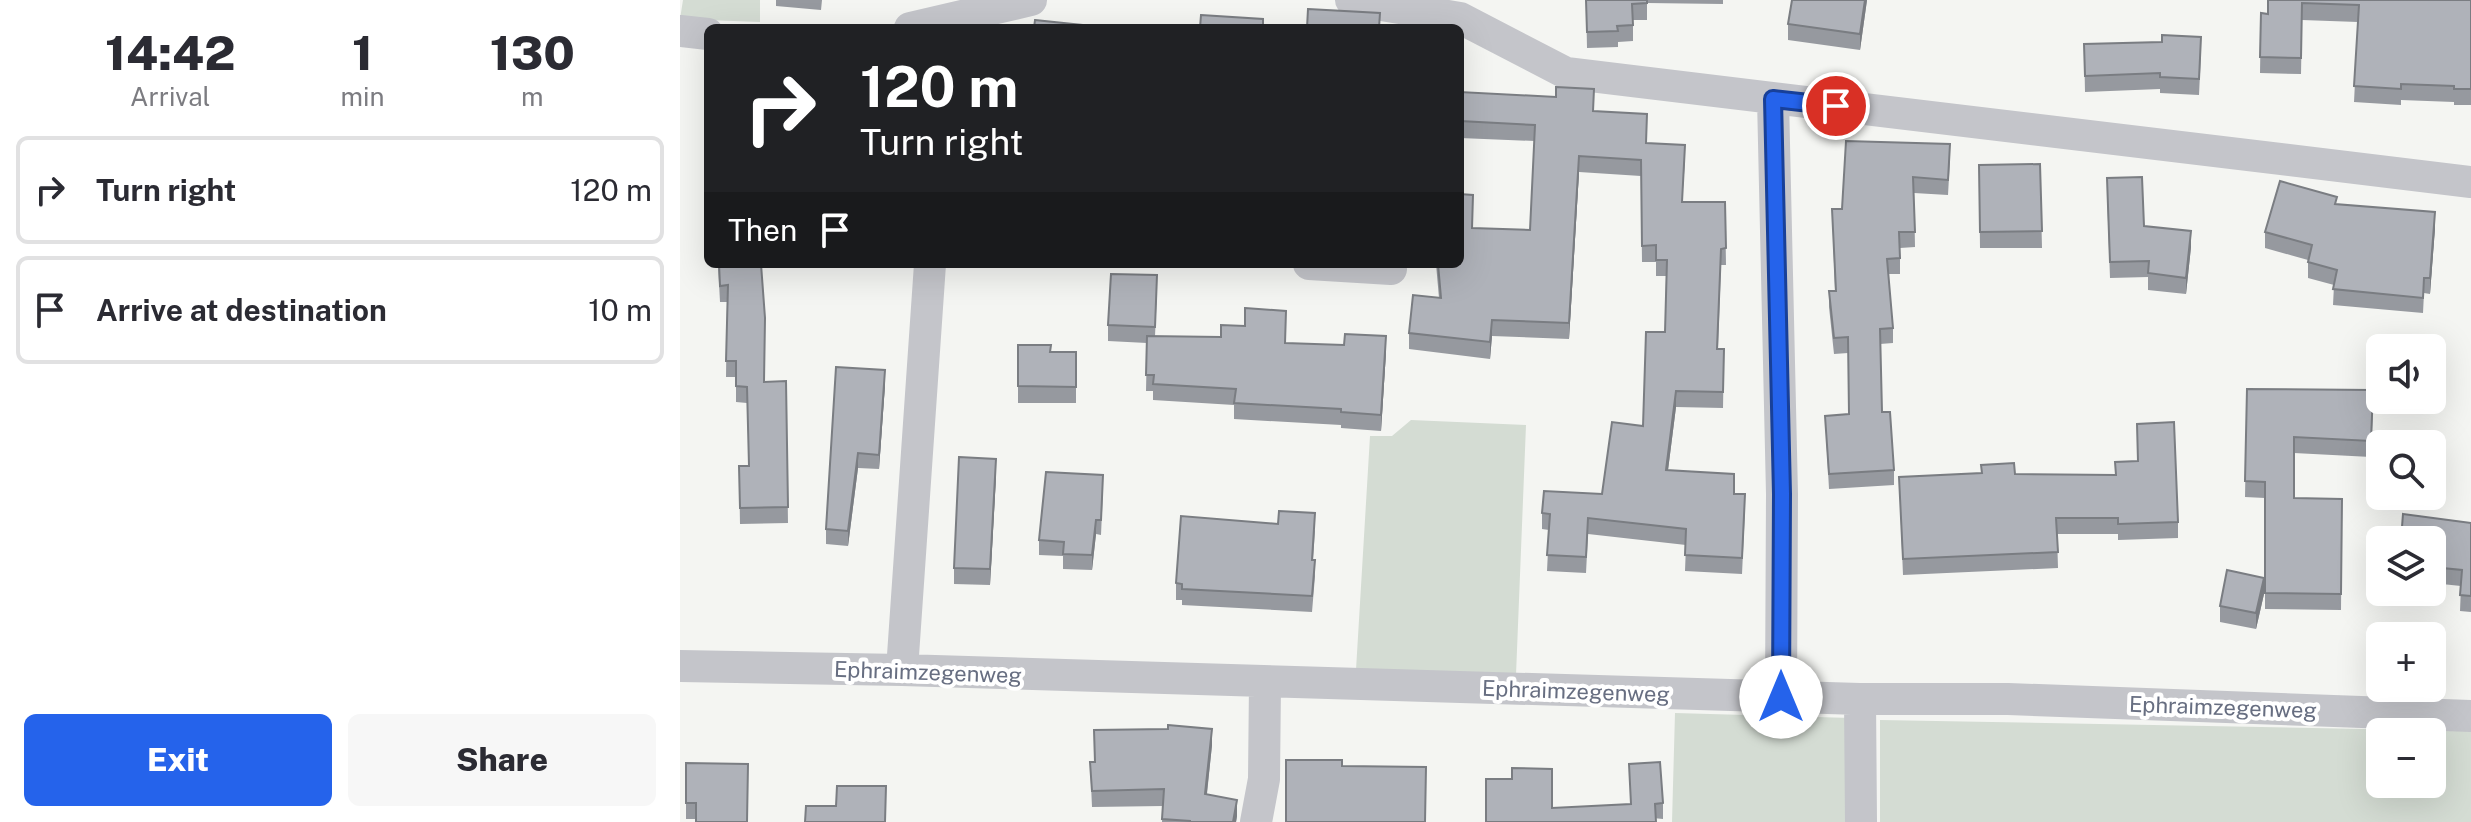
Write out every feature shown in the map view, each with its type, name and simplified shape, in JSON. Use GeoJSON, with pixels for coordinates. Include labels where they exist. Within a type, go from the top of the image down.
{"type":"FeatureCollection","features":[{"type":"Feature","properties":{"kind":"street"},"geometry":{"type":"LineString","coordinates":[[923,24],[1031,0]]}},
{"type":"Feature","properties":{"kind":"street"},"geometry":{"type":"LineString","coordinates":[[1351,0],[1460,18],[1566,73],[2471,182]]}},
{"type":"Feature","properties":{"kind":"street"},"geometry":{"type":"LineString","coordinates":[[680,31],[704,34]]}},
{"type":"Feature","properties":{"kind":"street"},"geometry":{"type":"LineString","coordinates":[[1773,99],[1782,494],[1781,697]]}},
{"type":"Feature","properties":{"kind":"street"},"geometry":{"type":"LineString","coordinates":[[902,670],[930,268]]}},
{"type":"Feature","properties":{"kind":"street"},"geometry":{"type":"LineString","coordinates":[[1375,268],[1391,269]]}},
{"type":"Feature","properties":{"kind":"street","name":"Ephraimzegenweg"},"geometry":{"type":"LineString","coordinates":[[680,666],[1860,699],[2008,699],[2471,716]]}},
{"type":"Feature","properties":{"kind":"street"},"geometry":{"type":"LineString","coordinates":[[1256,822],[1264,779],[1265,683]]}},
{"type":"Feature","properties":{"kind":"street"},"geometry":{"type":"LineString","coordinates":[[1860,699],[1861,822]]}},
{"type":"Feature","properties":{"kind":"shaded area"},"geometry":{"type":"Polygon","coordinates":[[[683,0],[760,0],[760,22],[680,19],[683,0]]]}},
{"type":"Feature","properties":{"kind":"shaded area"},"geometry":{"type":"Polygon","coordinates":[[[1411,420],[1526,425],[1516,675],[1356,670],[1370,436],[1392,436],[1411,420]]]}},
{"type":"Feature","properties":{"kind":"shaded area"},"geometry":{"type":"Polygon","coordinates":[[[1675,713],[1852,718],[1849,822],[1672,822],[1675,713]]]}},
{"type":"Feature","properties":{"kind":"shaded area"},"geometry":{"type":"Polygon","coordinates":[[[1880,720],[2366,729],[2366,798],[2446,798],[2446,731],[2471,731],[2471,822],[1880,822],[1880,720]]]}},
{"type":"Feature","properties":{"kind":"building"},"geometry":{"type":"Polygon","coordinates":[[[1586,0],[1647,0],[1647,3],[1632,4],[1633,25],[1617,26],[1618,31],[1587,32],[1586,0]]]}},
{"type":"Feature","properties":{"kind":"building"},"geometry":{"type":"Polygon","coordinates":[[[1792,0],[1865,0],[1860,34],[1788,24],[1792,0]]]}},
{"type":"Feature","properties":{"kind":"building"},"geometry":{"type":"Polygon","coordinates":[[[2268,0],[2471,0],[2471,89],[2401,84],[2401,89],[2354,86],[2359,5],[2302,3],[2301,58],[2260,57],[2261,13],[2268,14],[2268,0]]]}},
{"type":"Feature","properties":{"kind":"building"},"geometry":{"type":"Polygon","coordinates":[[[1308,9],[1380,13],[1379,24],[1307,24],[1308,9]]]}},
{"type":"Feature","properties":{"kind":"building"},"geometry":{"type":"Polygon","coordinates":[[[1201,15],[1263,19],[1263,24],[1200,24],[1201,15]]]}},
{"type":"Feature","properties":{"kind":"building"},"geometry":{"type":"Polygon","coordinates":[[[1035,20],[1073,24],[1034,24],[1035,20]]]}},
{"type":"Feature","properties":{"kind":"building"},"geometry":{"type":"Polygon","coordinates":[[[2162,35],[2201,37],[2199,79],[2160,77],[2160,73],[2085,76],[2084,44],[2162,42],[2162,35]]]}},
{"type":"Feature","properties":{"kind":"building"},"geometry":{"type":"Polygon","coordinates":[[[1556,87],[1594,89],[1593,111],[1647,114],[1646,143],[1685,145],[1682,202],[1725,202],[1726,248],[1721,249],[1717,349],[1724,349],[1723,392],[1676,391],[1666,470],[1734,474],[1734,494],[1745,494],[1742,558],[1685,555],[1686,529],[1588,518],[1586,557],[1547,555],[1550,514],[1542,513],[1544,491],[1602,494],[1612,422],[1643,426],[1646,332],[1665,332],[1667,260],[1656,260],[1656,245],[1642,246],[1641,160],[1579,156],[1569,323],[1492,320],[1490,342],[1409,333],[1413,295],[1441,298],[1438,268],[1464,268],[1464,194],[1473,195],[1472,228],[1530,230],[1535,125],[1464,121],[1464,92],[1556,97],[1556,87]]]}},
{"type":"Feature","properties":{"kind":"building"},"geometry":{"type":"Polygon","coordinates":[[[1846,141],[1950,144],[1948,180],[1913,177],[1915,232],[1899,232],[1900,258],[1887,259],[1893,328],[1880,329],[1882,412],[1890,412],[1894,470],[1829,474],[1825,416],[1849,414],[1848,337],[1834,338],[1829,291],[1836,291],[1832,209],[1842,209],[1846,141]]]}},
{"type":"Feature","properties":{"kind":"building"},"geometry":{"type":"Polygon","coordinates":[[[2040,164],[2042,231],[1980,232],[1979,165],[2040,164]]]}},
{"type":"Feature","properties":{"kind":"building"},"geometry":{"type":"Polygon","coordinates":[[[2142,177],[2144,226],[2191,231],[2186,278],[2148,273],[2149,261],[2110,262],[2107,178],[2142,177]]]}},
{"type":"Feature","properties":{"kind":"building"},"geometry":{"type":"Polygon","coordinates":[[[2280,181],[2337,197],[2335,204],[2435,212],[2430,278],[2424,278],[2423,298],[2333,289],[2337,270],[2308,262],[2312,245],[2265,232],[2280,181]]]}},
{"type":"Feature","properties":{"kind":"building"},"geometry":{"type":"Polygon","coordinates":[[[719,268],[761,268],[765,318],[764,382],[786,381],[788,507],[740,508],[739,466],[749,466],[747,387],[736,386],[736,361],[726,361],[728,285],[720,286],[719,268]]]}},
{"type":"Feature","properties":{"kind":"building"},"geometry":{"type":"Polygon","coordinates":[[[1111,274],[1157,275],[1155,327],[1108,325],[1111,274]]]}},
{"type":"Feature","properties":{"kind":"building"},"geometry":{"type":"Polygon","coordinates":[[[1245,308],[1286,311],[1285,343],[1344,345],[1345,334],[1386,336],[1381,415],[1341,412],[1341,409],[1234,403],[1236,389],[1153,384],[1154,375],[1146,375],[1147,336],[1221,337],[1221,325],[1245,326],[1245,308]]]}},
{"type":"Feature","properties":{"kind":"building"},"geometry":{"type":"Polygon","coordinates":[[[1018,345],[1051,345],[1050,352],[1076,352],[1076,387],[1018,386],[1018,345]]]}},
{"type":"Feature","properties":{"kind":"building"},"geometry":{"type":"Polygon","coordinates":[[[836,367],[885,370],[879,455],[858,453],[848,531],[826,529],[836,367]]]}},
{"type":"Feature","properties":{"kind":"building"},"geometry":{"type":"Polygon","coordinates":[[[2247,389],[2366,390],[2366,414],[2372,414],[2371,430],[2366,430],[2366,441],[2294,437],[2294,498],[2342,499],[2341,594],[2265,593],[2265,482],[2245,481],[2247,389]]]}},
{"type":"Feature","properties":{"kind":"building"},"geometry":{"type":"Polygon","coordinates":[[[2174,422],[2178,522],[2118,524],[2118,518],[2056,518],[2058,552],[1903,559],[1899,477],[1982,473],[1981,465],[2014,463],[2015,474],[2116,475],[2115,462],[2138,461],[2137,424],[2174,422]]]}},
{"type":"Feature","properties":{"kind":"building"},"geometry":{"type":"Polygon","coordinates":[[[959,457],[996,459],[990,569],[954,568],[959,457]]]}},
{"type":"Feature","properties":{"kind":"building"},"geometry":{"type":"Polygon","coordinates":[[[1046,472],[1103,475],[1101,520],[1096,520],[1092,555],[1063,554],[1064,542],[1039,540],[1046,472]]]}},
{"type":"Feature","properties":{"kind":"building"},"geometry":{"type":"Polygon","coordinates":[[[1279,511],[1315,513],[1312,596],[1182,589],[1182,584],[1176,583],[1181,516],[1278,524],[1279,511]]]}},
{"type":"Feature","properties":{"kind":"building"},"geometry":{"type":"Polygon","coordinates":[[[2403,514],[2471,523],[2471,596],[2460,595],[2462,570],[2446,568],[2446,526],[2402,526],[2403,514]]]}},
{"type":"Feature","properties":{"kind":"building"},"geometry":{"type":"Polygon","coordinates":[[[2227,570],[2264,578],[2256,613],[2220,606],[2227,570]]]}},
{"type":"Feature","properties":{"kind":"building"},"geometry":{"type":"Polygon","coordinates":[[[1168,725],[1212,729],[1205,794],[1237,800],[1233,822],[1162,819],[1164,789],[1092,791],[1090,762],[1095,762],[1094,730],[1168,729],[1168,725]]]}},
{"type":"Feature","properties":{"kind":"building"},"geometry":{"type":"Polygon","coordinates":[[[1286,760],[1342,760],[1342,766],[1426,767],[1425,822],[1286,822],[1286,760]]]}},
{"type":"Feature","properties":{"kind":"building"},"geometry":{"type":"Polygon","coordinates":[[[1660,762],[1663,803],[1655,804],[1656,822],[1486,822],[1486,779],[1512,779],[1512,768],[1552,769],[1552,808],[1631,804],[1629,764],[1660,762]]]}},
{"type":"Feature","properties":{"kind":"building"},"geometry":{"type":"Polygon","coordinates":[[[686,763],[748,764],[747,822],[696,822],[696,803],[686,803],[686,763]]]}},
{"type":"Feature","properties":{"kind":"building"},"geometry":{"type":"Polygon","coordinates":[[[837,786],[886,786],[885,822],[805,822],[806,806],[836,806],[837,786]]]}},
{"type":"Feature","properties":{"kind":"route"},"geometry":{"type":"LineString","coordinates":[[1781,697],[1782,494],[1773,99],[1836,106]]}}]}
